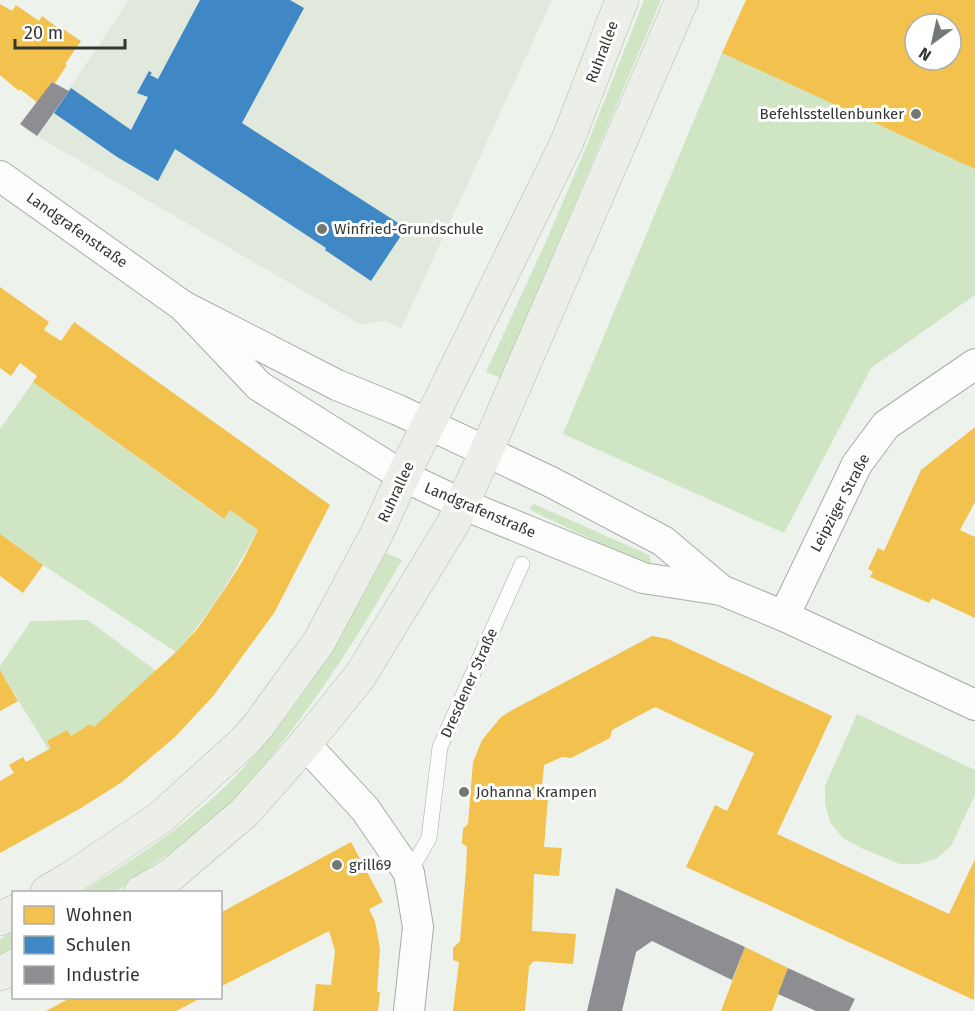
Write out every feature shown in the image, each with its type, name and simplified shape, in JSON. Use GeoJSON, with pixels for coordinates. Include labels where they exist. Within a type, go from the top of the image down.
{"type":"FeatureCollection","features":[{"type":"Feature","properties":{"kind":"main road","name":"Ruhrallee"},"geometry":{"type":"LineString","coordinates":[[49,891],[160,818],[245,741],[319,642],[378,534],[403,476],[567,142],[622,0]]}},
{"type":"Feature","properties":{"kind":"main road"},"geometry":{"type":"LineString","coordinates":[[143,891],[171,875],[245,812],[305,744],[360,676],[421,578],[462,504],[486,452],[682,0]]}},
{"type":"Feature","properties":{"kind":"street","name":"Landgrafenstraße"},"geometry":{"type":"LineString","coordinates":[[0,176],[183,306],[337,385],[429,424],[549,481],[663,541],[721,590]]}},
{"type":"Feature","properties":{"kind":"street","name":"Landgrafenstraße"},"geometry":{"type":"LineString","coordinates":[[183,306],[259,386],[403,476],[462,504],[643,578],[721,590],[784,616],[975,705]]}},
{"type":"Feature","properties":{"kind":"street","name":"Leipziger Straße"},"geometry":{"type":"LineString","coordinates":[[784,616],[857,464],[886,425],[975,364]]}},
{"type":"Feature","properties":{"kind":"street"},"geometry":{"type":"LineString","coordinates":[[305,744],[365,809],[409,873],[418,927],[409,1011]]}},
{"type":"Feature","properties":{"kind":"lane","name":"Dresdener Straße"},"geometry":{"type":"LineString","coordinates":[[409,873],[429,838],[440,747],[522,564]]}},
{"type":"Feature","properties":{"kind":"shaded area","name":"Winfried-Grundschule"},"geometry":{"type":"Polygon","coordinates":[[[129,0],[552,0],[401,329],[386,321],[360,324],[37,136],[129,0]]]}},
{"type":"Feature","properties":{"kind":"green space"},"geometry":{"type":"Polygon","coordinates":[[[644,0],[661,0],[501,378],[486,372],[585,150],[644,0]]]}},
{"type":"Feature","properties":{"kind":"green space"},"geometry":{"type":"Polygon","coordinates":[[[722,53],[975,169],[975,295],[871,368],[784,533],[563,434],[722,53]]]}},
{"type":"Feature","properties":{"kind":"green space"},"geometry":{"type":"Polygon","coordinates":[[[33,382],[223,519],[230,510],[258,530],[211,608],[176,652],[43,565],[0,534],[0,429],[33,382]]]}},
{"type":"Feature","properties":{"kind":"green space"},"geometry":{"type":"Polygon","coordinates":[[[534,504],[649,555],[651,561],[648,565],[644,564],[532,511],[530,507],[534,504]]]}},
{"type":"Feature","properties":{"kind":"green space"},"geometry":{"type":"Polygon","coordinates":[[[386,553],[402,560],[365,623],[304,714],[259,771],[218,816],[124,887],[115,891],[83,891],[180,826],[224,788],[252,758],[303,694],[346,625],[386,553]]]}},
{"type":"Feature","properties":{"kind":"green space"},"geometry":{"type":"Polygon","coordinates":[[[88,620],[156,671],[94,727],[90,724],[71,736],[67,730],[48,741],[51,748],[48,749],[0,670],[0,666],[31,621],[88,620]]]}},
{"type":"Feature","properties":{"kind":"green space"},"geometry":{"type":"Polygon","coordinates":[[[857,714],[975,770],[975,795],[951,846],[937,858],[919,864],[900,864],[843,838],[830,822],[825,804],[825,786],[857,714]]]}},
{"type":"Feature","properties":{"kind":"green space"},"geometry":{"type":"Polygon","coordinates":[[[12,932],[12,950],[0,957],[0,939],[12,932]]]}},
{"type":"Feature","properties":{"kind":"building: Wohnen","name":"Befehlsstellenbunker"},"geometry":{"type":"Polygon","coordinates":[[[746,0],[975,0],[975,169],[722,53],[746,0]]]}},
{"type":"Feature","properties":{"kind":"building: Wohnen"},"geometry":{"type":"Polygon","coordinates":[[[0,4],[12,11],[16,5],[39,21],[42,16],[62,31],[63,29],[81,41],[55,83],[52,82],[38,103],[0,75],[0,4]]]}},
{"type":"Feature","properties":{"kind":"building: Wohnen"},"geometry":{"type":"Polygon","coordinates":[[[0,287],[49,322],[44,330],[61,341],[74,322],[330,505],[274,613],[214,695],[176,736],[122,782],[81,808],[0,853],[0,781],[14,773],[9,765],[23,757],[26,762],[51,748],[47,741],[67,730],[71,736],[90,724],[94,727],[176,652],[198,628],[228,584],[258,530],[230,510],[224,519],[33,382],[37,376],[20,363],[11,376],[0,368],[0,287]]]}},
{"type":"Feature","properties":{"kind":"building: Wohnen"},"geometry":{"type":"Polygon","coordinates":[[[975,427],[975,502],[960,530],[975,537],[975,618],[932,598],[929,603],[870,577],[873,572],[868,569],[878,548],[884,551],[921,470],[975,427]]]}},
{"type":"Feature","properties":{"kind":"building: Wohnen"},"geometry":{"type":"Polygon","coordinates":[[[0,534],[43,565],[23,593],[0,576],[0,534]]]}},
{"type":"Feature","properties":{"kind":"building: Wohnen"},"geometry":{"type":"Polygon","coordinates":[[[652,636],[668,639],[832,716],[777,834],[949,914],[975,859],[974,1000],[686,867],[715,805],[727,811],[754,753],[655,707],[612,730],[610,738],[571,758],[562,757],[544,765],[542,786],[549,787],[544,847],[562,848],[559,876],[534,874],[532,931],[576,934],[573,964],[534,961],[529,966],[525,1011],[453,1011],[459,962],[453,960],[453,948],[460,941],[466,870],[467,847],[462,843],[463,829],[468,824],[473,762],[482,740],[501,717],[514,709],[652,636]]]}},
{"type":"Feature","properties":{"kind":"building: Wohnen"},"geometry":{"type":"Polygon","coordinates":[[[0,670],[18,701],[0,711],[0,670]]]}},
{"type":"Feature","properties":{"kind":"building: Wohnen"},"geometry":{"type":"Polygon","coordinates":[[[351,842],[383,902],[369,909],[375,921],[380,949],[378,1011],[313,1011],[316,984],[331,985],[335,951],[329,931],[222,986],[222,912],[351,842]]]}},
{"type":"Feature","properties":{"kind":"building: Wohnen"},"geometry":{"type":"Polygon","coordinates":[[[745,947],[788,968],[772,1011],[721,1011],[745,947]]]}},
{"type":"Feature","properties":{"kind":"building: Wohnen"},"geometry":{"type":"Polygon","coordinates":[[[68,999],[199,999],[176,1011],[46,1011],[68,999]]]}},
{"type":"Feature","properties":{"kind":"building: Schulen"},"geometry":{"type":"Polygon","coordinates":[[[200,0],[290,0],[304,8],[242,123],[406,228],[371,281],[325,250],[326,248],[175,149],[158,181],[117,157],[54,113],[71,88],[131,130],[148,97],[137,93],[149,71],[152,73],[150,75],[158,79],[200,0]]]}},
{"type":"Feature","properties":{"kind":"building: Industrie"},"geometry":{"type":"Polygon","coordinates":[[[52,82],[69,91],[37,136],[20,124],[52,82]]]}},
{"type":"Feature","properties":{"kind":"building: Industrie"},"geometry":{"type":"Polygon","coordinates":[[[616,888],[745,947],[732,980],[652,941],[636,952],[622,1011],[587,1011],[616,888]]]}},
{"type":"Feature","properties":{"kind":"building: Industrie"},"geometry":{"type":"Polygon","coordinates":[[[788,968],[855,999],[849,1011],[816,1011],[778,994],[788,968]]]}},
{"type":"Feature","properties":{"kind":"place","name":"Befehlsstellenbunker"},"geometry":{"type":"Point","coordinates":[916,114]}},
{"type":"Feature","properties":{"kind":"place","name":"Winfried-Grundschule"},"geometry":{"type":"Point","coordinates":[322,229]}},
{"type":"Feature","properties":{"kind":"place","name":"Johanna Krampen"},"geometry":{"type":"Point","coordinates":[464,792]}},
{"type":"Feature","properties":{"kind":"place","name":"grill69"},"geometry":{"type":"Point","coordinates":[337,865]}}]}
